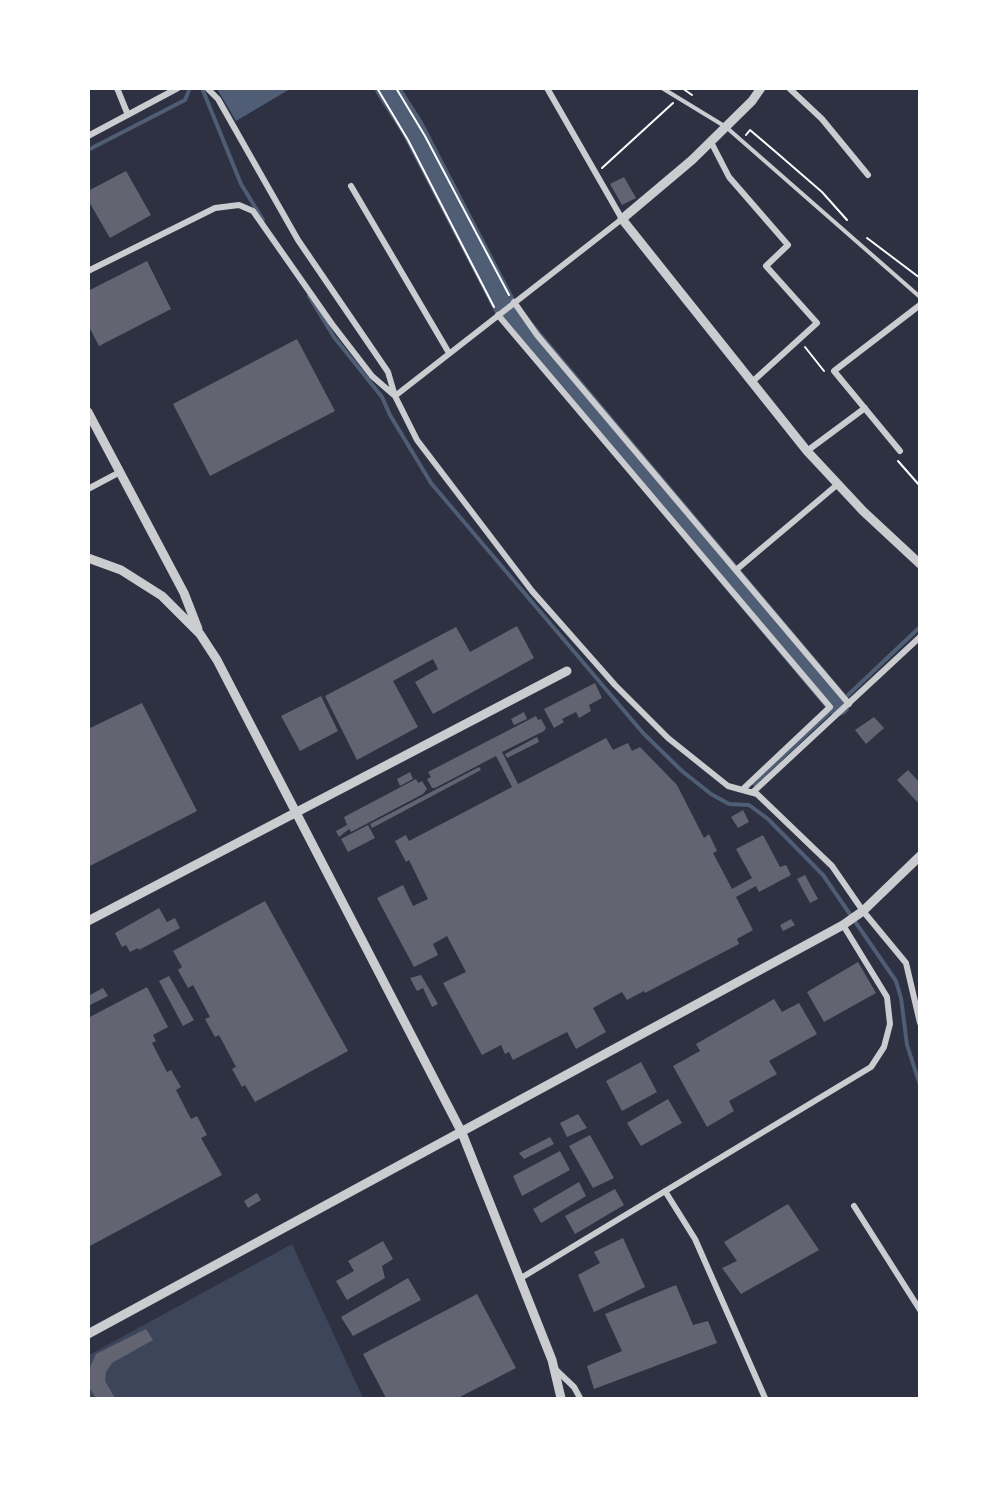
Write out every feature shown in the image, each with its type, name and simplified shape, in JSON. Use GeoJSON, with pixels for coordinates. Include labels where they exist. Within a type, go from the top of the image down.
{"type":"FeatureCollection","features":[{"type":"Feature","properties":{"kind":"street"},"geometry":{"type":"LineString","coordinates":[[117,88],[128,115]]}},
{"type":"Feature","properties":{"kind":"street"},"geometry":{"type":"LineString","coordinates":[[88,136],[178,88]]}},
{"type":"Feature","properties":{"kind":"street"},"geometry":{"type":"LineString","coordinates":[[207,88],[218,99],[298,240],[388,372],[394,396],[417,440],[559,623],[668,738],[728,786],[753,792],[812,844],[832,866],[863,911],[906,963],[920,1023]]}},
{"type":"Feature","properties":{"kind":"street"},"geometry":{"type":"LineString","coordinates":[[547,88],[622,219],[807,451],[920,564]]}},
{"type":"Feature","properties":{"kind":"street"},"geometry":{"type":"LineString","coordinates":[[394,396],[622,219],[675,175],[726,127],[761,88]]}},
{"type":"Feature","properties":{"kind":"street"},"geometry":{"type":"LineString","coordinates":[[789,88],[822,119],[868,175]]}},
{"type":"Feature","properties":{"kind":"street"},"geometry":{"type":"LineString","coordinates":[[711,142],[729,177],[788,244],[766,266],[817,323],[752,382]]}},
{"type":"Feature","properties":{"kind":"street"},"geometry":{"type":"LineString","coordinates":[[351,186],[449,353]]}},
{"type":"Feature","properties":{"kind":"street"},"geometry":{"type":"LineString","coordinates":[[88,271],[215,208],[239,205],[253,211],[326,316],[372,376],[394,396]]}},
{"type":"Feature","properties":{"kind":"street"},"geometry":{"type":"LineString","coordinates":[[513,303],[846,700]]}},
{"type":"Feature","properties":{"kind":"street"},"geometry":{"type":"LineString","coordinates":[[900,451],[834,371],[920,305]]}},
{"type":"Feature","properties":{"kind":"street"},"geometry":{"type":"LineString","coordinates":[[499,314],[830,707],[742,790]]}},
{"type":"Feature","properties":{"kind":"street"},"geometry":{"type":"LineString","coordinates":[[807,451],[865,408]]}},
{"type":"Feature","properties":{"kind":"street"},"geometry":{"type":"LineString","coordinates":[[88,411],[184,593],[200,634],[297,812],[462,1133],[521,1278],[554,1368],[561,1398]]}},
{"type":"Feature","properties":{"kind":"street"},"geometry":{"type":"LineString","coordinates":[[88,489],[120,472]]}},
{"type":"Feature","properties":{"kind":"street"},"geometry":{"type":"LineString","coordinates":[[736,570],[838,484]]}},
{"type":"Feature","properties":{"kind":"street"},"geometry":{"type":"LineString","coordinates":[[88,558],[110,565],[149,586],[174,606],[200,634]]}},
{"type":"Feature","properties":{"kind":"street"},"geometry":{"type":"LineString","coordinates":[[753,792],[846,700],[920,637]]}},
{"type":"Feature","properties":{"kind":"street"},"geometry":{"type":"LineString","coordinates":[[88,921],[567,670]]}},
{"type":"Feature","properties":{"kind":"street"},"geometry":{"type":"LineString","coordinates":[[88,1334],[846,923],[863,911],[920,855]]}},
{"type":"Feature","properties":{"kind":"street"},"geometry":{"type":"LineString","coordinates":[[521,1278],[871,1067],[884,1047],[890,1024],[887,997],[846,923]]}},
{"type":"Feature","properties":{"kind":"street"},"geometry":{"type":"LineString","coordinates":[[665,1191],[695,1239],[765,1398]]}},
{"type":"Feature","properties":{"kind":"street"},"geometry":{"type":"LineString","coordinates":[[854,1206],[920,1310]]}},
{"type":"Feature","properties":{"kind":"street"},"geometry":{"type":"LineString","coordinates":[[554,1368],[574,1387],[580,1398]]}},
{"type":"Feature","properties":{"kind":"lane"},"geometry":{"type":"LineString","coordinates":[[662,88],[726,127],[920,297]]}},
{"type":"Feature","properties":{"kind":"path"},"geometry":{"type":"LineString","coordinates":[[377,88],[408,140],[499,314]]}},
{"type":"Feature","properties":{"kind":"path"},"geometry":{"type":"LineString","coordinates":[[396,88],[425,136],[513,303]]}},
{"type":"Feature","properties":{"kind":"path"},"geometry":{"type":"LineString","coordinates":[[596,174],[678,98]]}},
{"type":"Feature","properties":{"kind":"path"},"geometry":{"type":"LineString","coordinates":[[742,140],[750,130],[822,192],[849,222]]}},
{"type":"Feature","properties":{"kind":"path"},"geometry":{"type":"LineString","coordinates":[[865,236],[920,278]]}},
{"type":"Feature","properties":{"kind":"shaded area"},"geometry":{"type":"Polygon","coordinates":[[[217,89],[290,89],[236,121],[217,89]]]}},
{"type":"Feature","properties":{"kind":"shaded area"},"geometry":{"type":"Polygon","coordinates":[[[292,1244],[363,1398],[89,1398],[89,1355],[292,1244]]]}},
{"type":"Feature","properties":{"kind":"building"},"geometry":{"type":"Polygon","coordinates":[[[126,171],[151,215],[110,238],[88,200],[88,191],[126,171]]]}},
{"type":"Feature","properties":{"kind":"building"},"geometry":{"type":"Polygon","coordinates":[[[624,177],[636,198],[622,205],[610,184],[624,177]]]}},
{"type":"Feature","properties":{"kind":"building"},"geometry":{"type":"Polygon","coordinates":[[[147,261],[171,309],[99,346],[88,325],[88,291],[147,261]]]}},
{"type":"Feature","properties":{"kind":"building"},"geometry":{"type":"Polygon","coordinates":[[[297,339],[335,411],[210,476],[173,404],[297,339]]]}},
{"type":"Feature","properties":{"kind":"building"},"geometry":{"type":"Polygon","coordinates":[[[517,626],[534,658],[433,714],[415,682],[438,669],[433,659],[393,681],[418,727],[357,760],[325,696],[456,627],[470,652],[517,626]]]}},
{"type":"Feature","properties":{"kind":"building"},"geometry":{"type":"Polygon","coordinates":[[[595,683],[602,698],[589,705],[591,711],[579,718],[576,712],[562,719],[564,722],[554,728],[544,709],[595,683]]]}},
{"type":"Feature","properties":{"kind":"building"},"geometry":{"type":"Polygon","coordinates":[[[321,696],[338,731],[300,751],[281,716],[321,696]]]}},
{"type":"Feature","properties":{"kind":"building"},"geometry":{"type":"Polygon","coordinates":[[[142,703],[197,811],[88,867],[88,729],[142,703]]]}},
{"type":"Feature","properties":{"kind":"building"},"geometry":{"type":"Polygon","coordinates":[[[524,712],[527,719],[514,725],[511,719],[524,712]]]}},
{"type":"Feature","properties":{"kind":"building"},"geometry":{"type":"Polygon","coordinates":[[[536,716],[538,720],[541,719],[546,728],[544,731],[502,752],[518,784],[606,738],[613,750],[628,743],[632,751],[640,747],[677,785],[704,838],[709,834],[717,851],[713,853],[732,889],[752,878],[736,849],[763,835],[780,867],[786,865],[791,875],[759,892],[756,886],[736,897],[753,930],[737,939],[739,944],[645,993],[644,991],[627,1000],[622,992],[593,1008],[606,1032],[576,1049],[567,1032],[513,1060],[509,1052],[505,1054],[501,1045],[482,1055],[443,983],[466,972],[447,936],[433,944],[438,955],[414,967],[377,898],[403,885],[413,906],[428,899],[409,860],[406,862],[395,841],[406,835],[409,841],[512,787],[496,756],[435,788],[432,788],[427,779],[431,777],[428,772],[536,716]]]}},
{"type":"Feature","properties":{"kind":"building"},"geometry":{"type":"Polygon","coordinates":[[[874,717],[884,728],[866,744],[855,730],[874,717]]]}},
{"type":"Feature","properties":{"kind":"building"},"geometry":{"type":"Polygon","coordinates":[[[537,737],[539,742],[507,758],[505,754],[537,737]]]}},
{"type":"Feature","properties":{"kind":"building"},"geometry":{"type":"Polygon","coordinates":[[[479,767],[481,770],[372,828],[370,824],[479,767]]]}},
{"type":"Feature","properties":{"kind":"building"},"geometry":{"type":"Polygon","coordinates":[[[908,770],[920,783],[920,805],[897,780],[908,770]]]}},
{"type":"Feature","properties":{"kind":"building"},"geometry":{"type":"Polygon","coordinates":[[[410,772],[413,779],[400,786],[397,779],[410,772]]]}},
{"type":"Feature","properties":{"kind":"building"},"geometry":{"type":"Polygon","coordinates":[[[416,779],[418,783],[422,781],[427,789],[423,794],[351,832],[349,829],[339,837],[336,831],[347,825],[344,817],[416,779]]]}},
{"type":"Feature","properties":{"kind":"building"},"geometry":{"type":"Polygon","coordinates":[[[743,810],[749,822],[738,828],[731,817],[743,810]]]}},
{"type":"Feature","properties":{"kind":"building"},"geometry":{"type":"Polygon","coordinates":[[[368,825],[375,838],[348,852],[341,839],[368,825]]]}},
{"type":"Feature","properties":{"kind":"building"},"geometry":{"type":"Polygon","coordinates":[[[805,875],[818,899],[810,903],[797,879],[805,875]]]}},
{"type":"Feature","properties":{"kind":"building"},"geometry":{"type":"Polygon","coordinates":[[[265,901],[348,1051],[255,1102],[245,1085],[242,1087],[232,1069],[236,1067],[219,1035],[215,1037],[205,1019],[210,1017],[193,985],[188,988],[178,970],[182,967],[173,951],[265,901]]]}},
{"type":"Feature","properties":{"kind":"building"},"geometry":{"type":"Polygon","coordinates":[[[159,908],[167,922],[175,918],[180,928],[139,950],[138,948],[130,952],[126,945],[122,947],[115,933],[159,908]]]}},
{"type":"Feature","properties":{"kind":"building"},"geometry":{"type":"Polygon","coordinates":[[[791,919],[795,925],[783,931],[780,925],[791,919]]]}},
{"type":"Feature","properties":{"kind":"building"},"geometry":{"type":"Polygon","coordinates":[[[858,962],[876,993],[824,1022],[807,992],[858,962]]]}},
{"type":"Feature","properties":{"kind":"building"},"geometry":{"type":"Polygon","coordinates":[[[421,975],[438,1004],[432,1007],[423,988],[417,991],[410,978],[421,975]]]}},
{"type":"Feature","properties":{"kind":"building"},"geometry":{"type":"Polygon","coordinates":[[[169,976],[194,1020],[183,1026],[159,981],[169,976]]]}},
{"type":"Feature","properties":{"kind":"building"},"geometry":{"type":"Polygon","coordinates":[[[147,987],[168,1027],[153,1035],[156,1041],[152,1043],[167,1072],[171,1070],[181,1087],[176,1090],[191,1119],[197,1116],[207,1135],[201,1138],[222,1175],[88,1247],[88,1018],[147,987]]]}},
{"type":"Feature","properties":{"kind":"building"},"geometry":{"type":"Polygon","coordinates":[[[103,988],[108,996],[88,1006],[88,996],[103,988]]]}},
{"type":"Feature","properties":{"kind":"building"},"geometry":{"type":"Polygon","coordinates":[[[774,999],[782,1012],[799,1003],[817,1034],[769,1061],[777,1074],[729,1101],[734,1111],[707,1127],[673,1066],[700,1051],[696,1044],[774,999]]]}},
{"type":"Feature","properties":{"kind":"building"},"geometry":{"type":"Polygon","coordinates":[[[641,1062],[657,1092],[622,1111],[606,1081],[641,1062]]]}},
{"type":"Feature","properties":{"kind":"building"},"geometry":{"type":"Polygon","coordinates":[[[668,1099],[682,1123],[641,1146],[627,1123],[668,1099]]]}},
{"type":"Feature","properties":{"kind":"building"},"geometry":{"type":"Polygon","coordinates":[[[578,1114],[587,1128],[567,1137],[560,1123],[578,1114]]]}},
{"type":"Feature","properties":{"kind":"building"},"geometry":{"type":"Polygon","coordinates":[[[590,1135],[614,1178],[593,1188],[569,1146],[590,1135]]]}},
{"type":"Feature","properties":{"kind":"building"},"geometry":{"type":"Polygon","coordinates":[[[550,1137],[554,1144],[524,1159],[519,1153],[550,1137]]]}},
{"type":"Feature","properties":{"kind":"building"},"geometry":{"type":"Polygon","coordinates":[[[560,1151],[570,1170],[522,1196],[513,1176],[560,1151]]]}},
{"type":"Feature","properties":{"kind":"building"},"geometry":{"type":"Polygon","coordinates":[[[579,1182],[586,1196],[541,1223],[533,1209],[579,1182]]]}},
{"type":"Feature","properties":{"kind":"building"},"geometry":{"type":"Polygon","coordinates":[[[615,1189],[624,1205],[575,1234],[565,1216],[615,1189]]]}},
{"type":"Feature","properties":{"kind":"building"},"geometry":{"type":"Polygon","coordinates":[[[257,1193],[261,1200],[248,1208],[244,1201],[257,1193]]]}},
{"type":"Feature","properties":{"kind":"building"},"geometry":{"type":"Polygon","coordinates":[[[788,1204],[819,1250],[741,1294],[722,1268],[737,1261],[724,1242],[788,1204]]]}},
{"type":"Feature","properties":{"kind":"building"},"geometry":{"type":"Polygon","coordinates":[[[623,1238],[645,1287],[594,1312],[578,1275],[600,1263],[594,1252],[623,1238]]]}},
{"type":"Feature","properties":{"kind":"building"},"geometry":{"type":"Polygon","coordinates":[[[383,1241],[393,1259],[382,1266],[385,1278],[347,1300],[336,1281],[354,1271],[348,1261],[383,1241]]]}},
{"type":"Feature","properties":{"kind":"building"},"geometry":{"type":"Polygon","coordinates":[[[408,1278],[421,1300],[353,1336],[341,1317],[408,1278]]]}},
{"type":"Feature","properties":{"kind":"building"},"geometry":{"type":"Polygon","coordinates":[[[676,1285],[693,1325],[708,1321],[717,1343],[594,1389],[587,1366],[622,1351],[605,1314],[676,1285]]]}},
{"type":"Feature","properties":{"kind":"building"},"geometry":{"type":"Polygon","coordinates":[[[477,1294],[516,1368],[458,1398],[386,1398],[363,1354],[477,1294]]]}},
{"type":"Feature","properties":{"kind":"building"},"geometry":{"type":"Polygon","coordinates":[[[146,1329],[153,1340],[112,1363],[106,1372],[105,1381],[115,1398],[96,1398],[88,1386],[90,1367],[96,1354],[146,1329]]]}},
{"type":"Feature","properties":{"kind":"waterway"},"geometry":{"type":"LineString","coordinates":[[88,150],[185,100],[190,88]]}},
{"type":"Feature","properties":{"kind":"waterway"},"geometry":{"type":"LineString","coordinates":[[202,88],[241,184],[263,220]]}},
{"type":"Feature","properties":{"kind":"waterway"},"geometry":{"type":"LineString","coordinates":[[387,88],[412,127],[508,312],[838,704]]}},
{"type":"Feature","properties":{"kind":"waterway"},"geometry":{"type":"LineString","coordinates":[[309,296],[334,337],[382,397],[390,415],[431,483],[643,733],[682,771],[711,794],[729,804],[749,805],[768,819],[823,875],[896,981],[901,998],[907,1045],[920,1085]]}},
{"type":"Feature","properties":{"kind":"waterway"},"geometry":{"type":"LineString","coordinates":[[847,696],[920,627]]}},
{"type":"Feature","properties":{"kind":"waterway"},"geometry":{"type":"LineString","coordinates":[[754,784],[830,712]]}}]}
